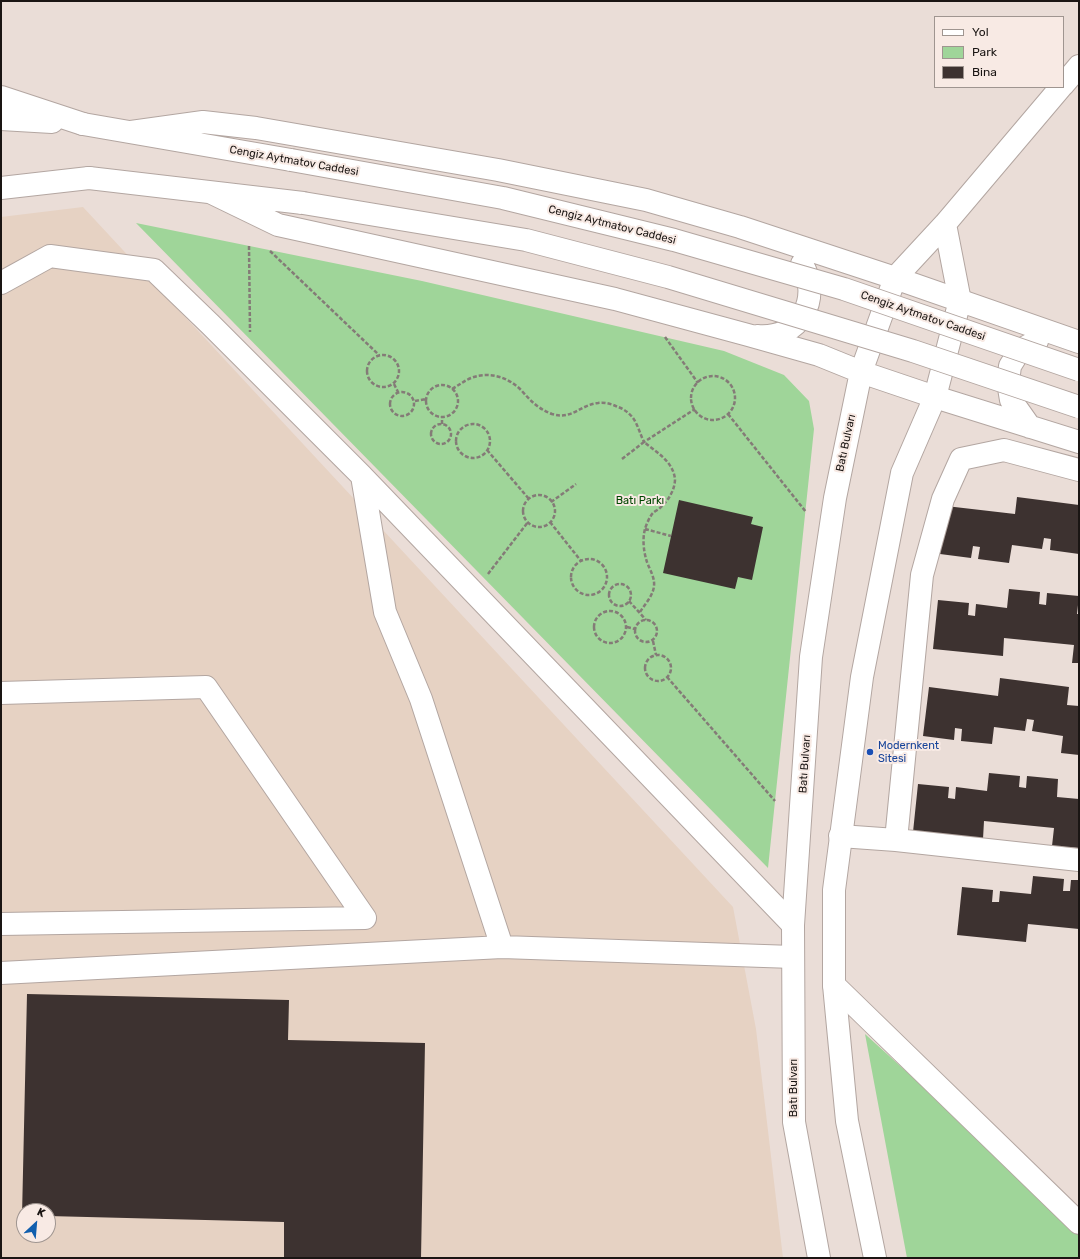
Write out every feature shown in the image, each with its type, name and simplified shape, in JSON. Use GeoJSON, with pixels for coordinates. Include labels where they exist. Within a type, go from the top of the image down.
{"type":"FeatureCollection","features":[{"type":"Feature","properties":{"kind":"main road"},"geometry":{"type":"LineString","coordinates":[[1064,84],[1079,66]]}},
{"type":"Feature","properties":{"kind":"main road"},"geometry":{"type":"LineString","coordinates":[[895,278],[945,224],[1060,88]]}},
{"type":"Feature","properties":{"kind":"main road"},"geometry":{"type":"LineString","coordinates":[[1,97],[83,124]]}},
{"type":"Feature","properties":{"kind":"main road","name":"Cengiz Aytmatov Caddesi"},"geometry":{"type":"LineString","coordinates":[[1,119],[83,124],[503,198],[674,240],[844,289],[1079,370]]}},
{"type":"Feature","properties":{"kind":"main road","name":"Cengiz Aytmatov Caddesi"},"geometry":{"type":"LineString","coordinates":[[131,132],[203,122],[256,128],[498,170],[646,200],[740,227],[960,300],[1069,339]]}},
{"type":"Feature","properties":{"kind":"main road"},"geometry":{"type":"LineString","coordinates":[[1,172],[89,178],[303,203],[526,240],[668,276],[913,351],[1079,407]]}},
{"type":"Feature","properties":{"kind":"main road"},"geometry":{"type":"LineString","coordinates":[[1,188],[89,178]]}},
{"type":"Feature","properties":{"kind":"main road"},"geometry":{"type":"LineString","coordinates":[[212,193],[278,225],[615,299],[748,335],[819,355],[860,372],[1079,442]]}},
{"type":"Feature","properties":{"kind":"main road"},"geometry":{"type":"LineString","coordinates":[[875,1258],[848,1121],[834,985],[834,890],[862,677],[902,473],[935,397],[960,300],[945,224]]}},
{"type":"Feature","properties":{"kind":"main road"},"geometry":{"type":"LineString","coordinates":[[748,335],[764,336],[780,334],[794,326],[804,315],[809,301],[810,286],[807,272],[800,260],[790,250],[772,238]]}},
{"type":"Feature","properties":{"kind":"main road"},"geometry":{"type":"LineString","coordinates":[[1,283],[50,256],[154,270],[362,476],[793,925]]}},
{"type":"Feature","properties":{"kind":"main road","name":"Batı Bulvarı"},"geometry":{"type":"LineString","coordinates":[[819,1258],[794,1122],[793,925],[811,657],[835,498],[860,372],[895,278]]}},
{"type":"Feature","properties":{"kind":"main road"},"geometry":{"type":"LineString","coordinates":[[1030,427],[1011,400],[1008,382],[1010,366],[1020,350],[1036,341],[1069,339]]}},
{"type":"Feature","properties":{"kind":"main road"},"geometry":{"type":"LineString","coordinates":[[896,840],[922,575],[943,499],[961,459],[1004,450],[1079,470]]}},
{"type":"Feature","properties":{"kind":"main road"},"geometry":{"type":"LineString","coordinates":[[362,476],[385,612],[421,699],[502,947]]}},
{"type":"Feature","properties":{"kind":"main road"},"geometry":{"type":"LineString","coordinates":[[1,693],[206,687],[365,918],[1,924]]}},
{"type":"Feature","properties":{"kind":"main road"},"geometry":{"type":"LineString","coordinates":[[840,836],[896,840],[1079,860]]}},
{"type":"Feature","properties":{"kind":"main road"},"geometry":{"type":"LineString","coordinates":[[1,973],[502,947],[793,957]]}},
{"type":"Feature","properties":{"kind":"main road"},"geometry":{"type":"LineString","coordinates":[[834,985],[1079,1223]]}},
{"type":"Feature","properties":{"kind":"path"},"geometry":{"type":"LineString","coordinates":[[249,246],[250,333]]}},
{"type":"Feature","properties":{"kind":"path"},"geometry":{"type":"LineString","coordinates":[[270,251],[380,354],[390,356],[398,363],[400,374],[394,384],[389,386],[378,387],[367,376],[370,360],[380,354]]}},
{"type":"Feature","properties":{"kind":"path"},"geometry":{"type":"LineString","coordinates":[[665,337],[698,383]]}},
{"type":"Feature","properties":{"kind":"path"},"geometry":{"type":"LineString","coordinates":[[452,389],[472,378],[492,375],[502,377],[510,381],[516,385],[535,405],[559,416],[566,416],[598,403],[610,403],[623,409],[632,416],[644,442],[665,458],[672,469],[675,479],[672,492],[668,500],[653,513],[645,529],[644,543],[646,560],[653,576],[654,585],[651,596],[640,612]]}},
{"type":"Feature","properties":{"kind":"path"},"geometry":{"type":"LineString","coordinates":[[708,376],[716,376],[729,383],[733,389],[735,396],[732,409],[722,418],[715,420],[708,419],[702,417],[695,409],[691,399],[692,391],[701,379],[708,376]]}},
{"type":"Feature","properties":{"kind":"path"},"geometry":{"type":"LineString","coordinates":[[394,384],[398,392]]}},
{"type":"Feature","properties":{"kind":"path"},"geometry":{"type":"LineString","coordinates":[[444,385],[452,389],[457,394],[457,405],[452,413],[442,416],[432,413],[426,404],[426,400],[430,390],[434,387],[444,385]]}},
{"type":"Feature","properties":{"kind":"path"},"geometry":{"type":"LineString","coordinates":[[398,392],[406,392],[413,397],[415,401],[414,409],[404,416],[396,415],[391,409],[390,405],[392,397],[398,392]]}},
{"type":"Feature","properties":{"kind":"path"},"geometry":{"type":"LineString","coordinates":[[415,401],[426,400]]}},
{"type":"Feature","properties":{"kind":"path"},"geometry":{"type":"LineString","coordinates":[[622,459],[644,442],[695,409]]}},
{"type":"Feature","properties":{"kind":"path"},"geometry":{"type":"LineString","coordinates":[[728,414],[806,512]]}},
{"type":"Feature","properties":{"kind":"path"},"geometry":{"type":"LineString","coordinates":[[442,416],[442,424]]}},
{"type":"Feature","properties":{"kind":"path"},"geometry":{"type":"LineString","coordinates":[[439,424],[448,426],[451,435],[449,441],[443,444],[436,443],[432,434],[433,428],[439,424]]}},
{"type":"Feature","properties":{"kind":"path"},"geometry":{"type":"LineString","coordinates":[[468,425],[479,426],[484,429],[489,439],[487,450],[479,457],[468,457],[459,451],[456,441],[459,431],[468,425]]}},
{"type":"Feature","properties":{"kind":"path"},"geometry":{"type":"LineString","coordinates":[[451,435],[457,436]]}},
{"type":"Feature","properties":{"kind":"path"},"geometry":{"type":"LineString","coordinates":[[487,450],[529,499]]}},
{"type":"Feature","properties":{"kind":"path"},"geometry":{"type":"LineString","coordinates":[[551,502],[576,484]]}},
{"type":"Feature","properties":{"kind":"path"},"geometry":{"type":"LineString","coordinates":[[538,495],[548,498],[554,511],[554,516],[550,522],[538,527],[528,522],[525,518],[524,507],[529,499],[538,495]]}},
{"type":"Feature","properties":{"kind":"path"},"geometry":{"type":"LineString","coordinates":[[484,578],[528,522]]}},
{"type":"Feature","properties":{"kind":"path"},"geometry":{"type":"LineString","coordinates":[[550,522],[582,561]]}},
{"type":"Feature","properties":{"kind":"path"},"geometry":{"type":"LineString","coordinates":[[645,529],[671,536]]}},
{"type":"Feature","properties":{"kind":"path"},"geometry":{"type":"LineString","coordinates":[[593,560],[603,565],[606,570],[608,576],[606,584],[601,591],[596,594],[584,594],[579,592],[574,587],[572,576],[573,570],[582,561],[593,560]]}},
{"type":"Feature","properties":{"kind":"path"},"geometry":{"type":"LineString","coordinates":[[606,584],[611,588]]}},
{"type":"Feature","properties":{"kind":"path"},"geometry":{"type":"LineString","coordinates":[[616,584],[626,586],[631,595],[629,601],[623,605],[615,605],[610,600],[609,596],[611,588],[616,584]]}},
{"type":"Feature","properties":{"kind":"path"},"geometry":{"type":"LineString","coordinates":[[629,601],[646,620]]}},
{"type":"Feature","properties":{"kind":"path"},"geometry":{"type":"LineString","coordinates":[[615,605],[615,612]]}},
{"type":"Feature","properties":{"kind":"path"},"geometry":{"type":"LineString","coordinates":[[605,612],[615,612],[623,617],[627,627],[624,636],[616,643],[606,643],[597,638],[594,628],[596,618],[605,612]]}},
{"type":"Feature","properties":{"kind":"path"},"geometry":{"type":"LineString","coordinates":[[646,620],[654,622],[658,628],[657,636],[653,641],[645,643],[638,640],[635,629],[639,622],[646,620]]}},
{"type":"Feature","properties":{"kind":"path"},"geometry":{"type":"LineString","coordinates":[[627,627],[635,629]]}},
{"type":"Feature","properties":{"kind":"path"},"geometry":{"type":"LineString","coordinates":[[653,641],[656,655]]}},
{"type":"Feature","properties":{"kind":"path"},"geometry":{"type":"LineString","coordinates":[[656,655],[662,656],[669,661],[671,669],[667,677],[660,680],[655,680],[648,676],[645,669],[647,660],[656,655]]}},
{"type":"Feature","properties":{"kind":"path"},"geometry":{"type":"LineString","coordinates":[[667,677],[775,801]]}},
{"type":"Feature","properties":{"kind":"shaded area"},"geometry":{"type":"Polygon","coordinates":[[[83,207],[733,907],[756,1029],[783,1258],[1,1258],[1,217],[83,207]]]}},
{"type":"Feature","properties":{"kind":"green space","name":"Batı Parkı"},"geometry":{"type":"Polygon","coordinates":[[[136,223],[422,281],[724,351],[784,375],[809,401],[814,429],[768,868],[136,223]]]}},
{"type":"Feature","properties":{"kind":"green space"},"geometry":{"type":"Polygon","coordinates":[[[865,1034],[1079,1228],[1079,1258],[907,1258],[865,1034]]]}},
{"type":"Feature","properties":{"kind":"building"},"geometry":{"type":"Polygon","coordinates":[[[1017,497],[1079,505],[1079,554],[1050,550],[1051,539],[1044,538],[1042,549],[1012,545],[1009,563],[978,559],[980,547],[973,546],[971,558],[940,554],[946,506],[1015,514],[1017,497]]]}},
{"type":"Feature","properties":{"kind":"building"},"geometry":{"type":"Polygon","coordinates":[[[679,500],[753,517],[751,524],[763,527],[752,580],[738,577],[735,589],[663,573],[679,500]]]}},
{"type":"Feature","properties":{"kind":"building"},"geometry":{"type":"Polygon","coordinates":[[[1009,589],[1040,592],[1039,604],[1046,605],[1047,593],[1079,596],[1077,614],[1079,614],[1079,663],[1072,663],[1074,645],[1004,638],[1003,656],[933,649],[938,600],[969,603],[968,615],[975,616],[976,604],[1007,608],[1009,589]]]}},
{"type":"Feature","properties":{"kind":"building"},"geometry":{"type":"Polygon","coordinates":[[[1000,678],[1069,687],[1067,705],[1079,706],[1079,755],[1061,753],[1063,736],[1032,731],[1034,720],[1027,719],[1025,731],[994,727],[992,744],[961,741],[962,729],[955,728],[954,740],[923,736],[929,687],[998,696],[1000,678]]]}},
{"type":"Feature","properties":{"kind":"building"},"geometry":{"type":"Polygon","coordinates":[[[989,773],[1020,776],[1019,787],[1026,788],[1027,776],[1058,779],[1057,797],[1079,799],[1079,848],[1052,846],[1054,828],[984,821],[983,839],[913,832],[918,784],[949,787],[948,798],[955,799],[956,787],[987,791],[989,773]]]}},
{"type":"Feature","properties":{"kind":"building"},"geometry":{"type":"Polygon","coordinates":[[[1033,876],[1064,879],[1063,891],[1070,891],[1071,880],[1079,880],[1079,929],[1028,924],[1026,942],[957,935],[962,887],[993,890],[992,902],[999,902],[1000,891],[1031,894],[1033,876]]]}},
{"type":"Feature","properties":{"kind":"building"},"geometry":{"type":"Polygon","coordinates":[[[27,994],[289,1000],[288,1040],[425,1043],[421,1258],[284,1258],[284,1222],[56,1216],[56,1203],[22,1203],[27,994]]]}},
{"type":"Feature","properties":{"kind":"place","name":"Modernkent Sitesi"},"geometry":{"type":"Point","coordinates":[870,752]}}]}
